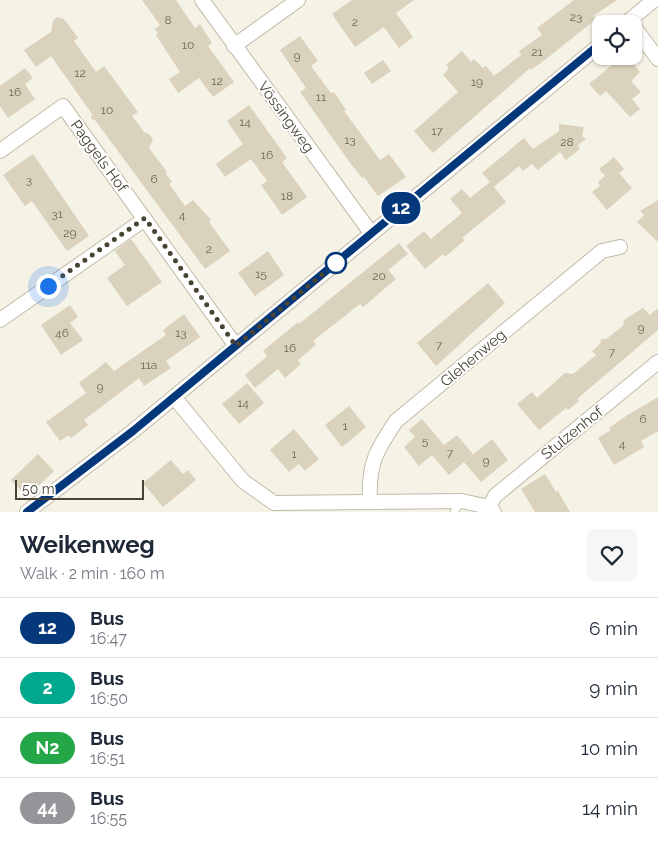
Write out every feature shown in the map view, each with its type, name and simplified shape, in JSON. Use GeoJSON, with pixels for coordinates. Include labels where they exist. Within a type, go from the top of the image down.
{"type":"FeatureCollection","features":[{"type":"Feature","properties":{"kind":"street","name":"Vössingweg"},"geometry":{"type":"LineString","coordinates":[[202,0],[371,233]]}},
{"type":"Feature","properties":{"kind":"street"},"geometry":{"type":"LineString","coordinates":[[234,46],[298,0]]}},
{"type":"Feature","properties":{"kind":"street"},"geometry":{"type":"LineString","coordinates":[[639,15],[654,0]]}},
{"type":"Feature","properties":{"kind":"street"},"geometry":{"type":"LineString","coordinates":[[642,39],[658,59]]}},
{"type":"Feature","properties":{"kind":"street"},"geometry":{"type":"LineString","coordinates":[[27,512],[174,397],[592,51]]}},
{"type":"Feature","properties":{"kind":"street","name":"Paggels Hof"},"geometry":{"type":"LineString","coordinates":[[0,151],[63,106],[236,346]]}},
{"type":"Feature","properties":{"kind":"street"},"geometry":{"type":"LineString","coordinates":[[0,320],[145,218]]}},
{"type":"Feature","properties":{"kind":"street","name":"Glehenweg"},"geometry":{"type":"LineString","coordinates":[[370,500],[369,480],[376,451],[396,421],[602,251],[620,247]]}},
{"type":"Feature","properties":{"kind":"street","name":"Stulzenhof"},"geometry":{"type":"LineString","coordinates":[[492,510],[495,496],[658,362]]}},
{"type":"Feature","properties":{"kind":"street"},"geometry":{"type":"LineString","coordinates":[[174,397],[243,481],[274,503],[316,508],[370,500],[492,510]]}},
{"type":"Feature","properties":{"kind":"building"},"geometry":{"type":"Polygon","coordinates":[[[142,0],[176,0],[195,28],[200,24],[212,43],[208,46],[234,82],[213,97],[199,78],[178,93],[169,79],[180,72],[156,35],[158,33],[155,29],[160,25],[142,0]]]}},
{"type":"Feature","properties":{"kind":"building"},"geometry":{"type":"Polygon","coordinates":[[[352,0],[414,0],[396,13],[413,37],[399,48],[384,27],[355,47],[332,14],[352,0]]]}},
{"type":"Feature","properties":{"kind":"building"},"geometry":{"type":"Polygon","coordinates":[[[574,0],[617,0],[592,15],[592,22],[531,70],[530,68],[433,153],[414,131],[458,92],[443,75],[449,68],[446,65],[462,51],[471,62],[474,59],[483,68],[486,66],[494,76],[521,55],[519,51],[542,35],[537,28],[574,0]]]}},
{"type":"Feature","properties":{"kind":"building"},"geometry":{"type":"Polygon","coordinates":[[[57,17],[64,19],[78,38],[74,41],[96,72],[104,66],[138,112],[132,116],[145,133],[149,134],[153,139],[149,148],[167,172],[166,174],[172,182],[169,184],[185,206],[193,200],[211,220],[209,222],[230,251],[205,269],[95,120],[91,119],[92,114],[51,56],[36,67],[24,50],[51,32],[53,21],[57,17]]]}},
{"type":"Feature","properties":{"kind":"building"},"geometry":{"type":"Polygon","coordinates":[[[300,36],[318,61],[311,66],[331,93],[334,92],[346,110],[344,111],[380,160],[389,154],[406,177],[378,196],[348,160],[300,92],[306,88],[280,50],[300,36]]]}},
{"type":"Feature","properties":{"kind":"building"},"geometry":{"type":"Polygon","coordinates":[[[383,60],[391,71],[372,84],[364,73],[383,60]]]}},
{"type":"Feature","properties":{"kind":"building"},"geometry":{"type":"Polygon","coordinates":[[[612,65],[634,65],[640,72],[631,81],[641,92],[632,99],[640,109],[630,117],[606,91],[600,96],[589,84],[612,65]]]}},
{"type":"Feature","properties":{"kind":"building"},"geometry":{"type":"Polygon","coordinates":[[[25,68],[33,78],[25,84],[35,99],[8,118],[0,106],[0,86],[25,68]]]}},
{"type":"Feature","properties":{"kind":"building"},"geometry":{"type":"Polygon","coordinates":[[[249,105],[287,158],[282,162],[307,197],[282,215],[261,185],[267,181],[251,159],[225,177],[216,164],[243,144],[227,121],[249,105]]]}},
{"type":"Feature","properties":{"kind":"building"},"geometry":{"type":"Polygon","coordinates":[[[559,124],[584,127],[582,136],[586,139],[578,145],[580,149],[566,160],[560,152],[538,170],[532,164],[523,171],[519,166],[494,187],[506,202],[462,238],[465,240],[445,257],[443,254],[425,269],[406,246],[424,231],[431,239],[462,213],[450,199],[462,189],[470,198],[490,182],[482,173],[524,138],[533,149],[559,131],[559,124]]]}},
{"type":"Feature","properties":{"kind":"building"},"geometry":{"type":"Polygon","coordinates":[[[33,154],[89,236],[67,251],[32,201],[25,206],[3,175],[33,154]]]}},
{"type":"Feature","properties":{"kind":"building"},"geometry":{"type":"Polygon","coordinates":[[[614,157],[624,169],[619,173],[632,188],[607,210],[592,192],[600,186],[598,182],[605,176],[599,169],[614,157]]]}},
{"type":"Feature","properties":{"kind":"building"},"geometry":{"type":"Polygon","coordinates":[[[658,200],[658,242],[637,222],[644,215],[640,211],[658,200]]]}},
{"type":"Feature","properties":{"kind":"building"},"geometry":{"type":"Polygon","coordinates":[[[131,239],[162,282],[127,306],[107,278],[125,265],[115,251],[131,239]]]}},
{"type":"Feature","properties":{"kind":"building"},"geometry":{"type":"Polygon","coordinates":[[[399,243],[408,254],[388,270],[396,279],[363,307],[360,304],[313,341],[316,345],[298,360],[301,364],[285,378],[278,369],[255,388],[245,375],[267,356],[263,351],[399,243]]]}},
{"type":"Feature","properties":{"kind":"building"},"geometry":{"type":"Polygon","coordinates":[[[268,251],[284,275],[255,296],[238,273],[268,251]]]}},
{"type":"Feature","properties":{"kind":"building"},"geometry":{"type":"Polygon","coordinates":[[[488,283],[505,303],[436,366],[417,343],[488,283]]]}},
{"type":"Feature","properties":{"kind":"building"},"geometry":{"type":"Polygon","coordinates":[[[70,305],[78,317],[70,323],[83,340],[61,355],[41,325],[70,305]]]}},
{"type":"Feature","properties":{"kind":"building"},"geometry":{"type":"Polygon","coordinates":[[[643,308],[650,315],[658,308],[658,330],[577,399],[579,401],[568,410],[566,408],[539,430],[517,404],[532,392],[537,398],[565,373],[573,374],[596,355],[592,351],[600,344],[601,339],[606,339],[623,326],[624,320],[643,308]]]}},
{"type":"Feature","properties":{"kind":"building"},"geometry":{"type":"Polygon","coordinates":[[[184,314],[200,337],[166,361],[171,368],[144,386],[139,378],[84,420],[88,425],[71,438],[69,435],[60,441],[46,422],[86,393],[79,383],[106,362],[114,371],[166,335],[163,330],[184,314]]]}},
{"type":"Feature","properties":{"kind":"building"},"geometry":{"type":"Polygon","coordinates":[[[247,383],[264,403],[239,424],[222,404],[247,383]]]}},
{"type":"Feature","properties":{"kind":"building"},"geometry":{"type":"Polygon","coordinates":[[[658,397],[658,431],[641,441],[644,447],[614,465],[598,438],[611,430],[609,428],[626,416],[658,397]]]}},
{"type":"Feature","properties":{"kind":"building"},"geometry":{"type":"Polygon","coordinates":[[[349,406],[366,427],[342,447],[325,425],[349,406]]]}},
{"type":"Feature","properties":{"kind":"building"},"geometry":{"type":"Polygon","coordinates":[[[422,419],[444,445],[457,435],[473,454],[449,475],[432,455],[419,466],[404,447],[415,437],[409,430],[422,419]]]}},
{"type":"Feature","properties":{"kind":"building"},"geometry":{"type":"Polygon","coordinates":[[[294,429],[319,459],[305,471],[299,464],[289,472],[270,450],[294,429]]]}},
{"type":"Feature","properties":{"kind":"building"},"geometry":{"type":"Polygon","coordinates":[[[492,439],[508,460],[481,482],[464,462],[492,439]]]}},
{"type":"Feature","properties":{"kind":"building"},"geometry":{"type":"Polygon","coordinates":[[[38,454],[54,471],[27,497],[11,480],[38,454]]]}},
{"type":"Feature","properties":{"kind":"building"},"geometry":{"type":"Polygon","coordinates":[[[171,460],[183,474],[188,470],[196,480],[163,507],[143,483],[171,460]]]}},
{"type":"Feature","properties":{"kind":"building"},"geometry":{"type":"Polygon","coordinates":[[[545,474],[556,492],[558,491],[570,512],[535,512],[521,489],[545,474]]]}},
{"type":"Feature","properties":{"kind":"bus line","name":"12"},"geometry":{"type":"LineString","coordinates":[[27,512],[133,431],[592,50]]}},
{"type":"Feature","properties":{"kind":"route"},"geometry":{"type":"LineString","coordinates":[[48,286],[145,218],[236,346],[336,263]]}}]}
